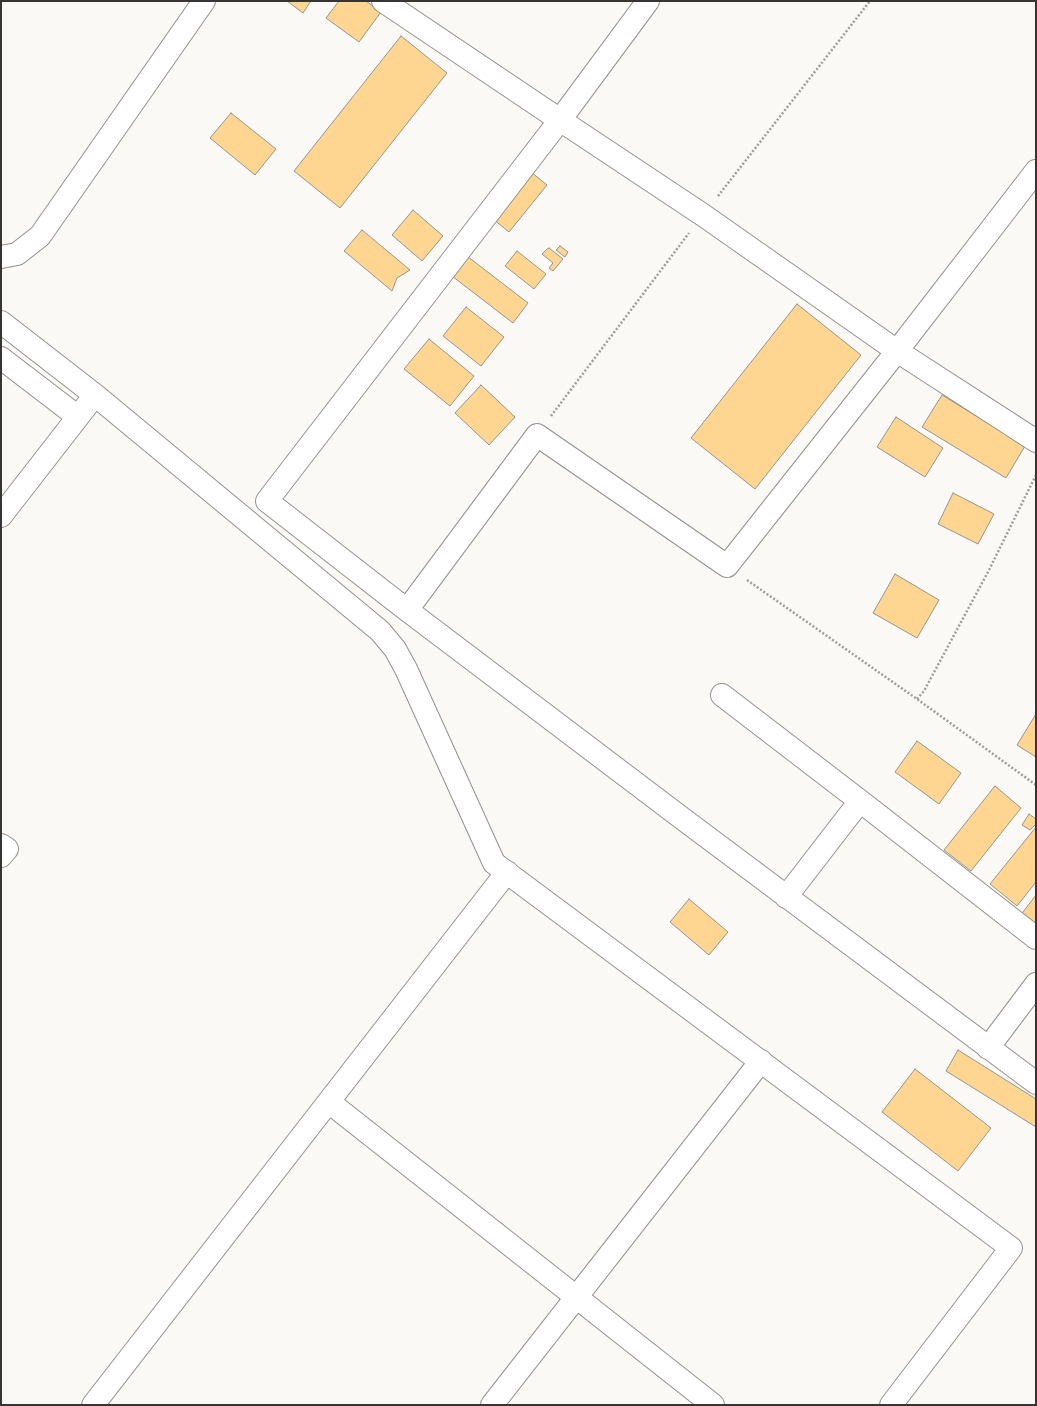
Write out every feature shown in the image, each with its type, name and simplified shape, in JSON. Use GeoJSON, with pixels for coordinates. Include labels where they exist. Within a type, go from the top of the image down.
{"type":"FeatureCollection","features":[{"type":"Feature","properties":{"kind":"street"},"geometry":{"type":"LineString","coordinates":[[1,257],[17,254],[40,236],[204,1]]}},
{"type":"Feature","properties":{"kind":"street"},"geometry":{"type":"LineString","coordinates":[[383,1],[703,215],[897,351],[1036,441]]}},
{"type":"Feature","properties":{"kind":"street"},"geometry":{"type":"LineString","coordinates":[[648,1],[560,120],[267,501],[407,610],[786,897],[1036,1083]]}},
{"type":"Feature","properties":{"kind":"street"},"geometry":{"type":"LineString","coordinates":[[407,610],[537,435],[727,566],[897,351],[1036,171]]}},
{"type":"Feature","properties":{"kind":"street"},"geometry":{"type":"LineString","coordinates":[[1,322],[95,395],[380,631],[395,650],[406,669],[494,863],[1011,1248],[891,1405]]}},
{"type":"Feature","properties":{"kind":"street"},"geometry":{"type":"LineString","coordinates":[[1,358],[78,417]]}},
{"type":"Feature","properties":{"kind":"street"},"geometry":{"type":"LineString","coordinates":[[1,516],[95,395]]}},
{"type":"Feature","properties":{"kind":"street"},"geometry":{"type":"LineString","coordinates":[[722,695],[860,800],[1036,938]]}},
{"type":"Feature","properties":{"kind":"street"},"geometry":{"type":"LineString","coordinates":[[786,897],[860,800]]}},
{"type":"Feature","properties":{"kind":"street"},"geometry":{"type":"LineString","coordinates":[[1,845],[7,849],[1,856]]}},
{"type":"Feature","properties":{"kind":"street"},"geometry":{"type":"LineString","coordinates":[[93,1405],[507,872]]}},
{"type":"Feature","properties":{"kind":"street"},"geometry":{"type":"LineString","coordinates":[[988,1048],[1036,984]]}},
{"type":"Feature","properties":{"kind":"street"},"geometry":{"type":"LineString","coordinates":[[492,1405],[761,1061]]}},
{"type":"Feature","properties":{"kind":"street"},"geometry":{"type":"LineString","coordinates":[[329,1102],[713,1405]]}},
{"type":"Feature","properties":{"kind":"path"},"geometry":{"type":"LineString","coordinates":[[917,699],[924,691],[932,677],[989,570],[1036,475]]}},
{"type":"Feature","properties":{"kind":"path"},"geometry":{"type":"LineString","coordinates":[[727,566],[917,699],[1036,785]]}},
{"type":"Feature","properties":{"kind":"building"},"geometry":{"type":"Polygon","coordinates":[[[287,1],[311,1],[303,13],[287,1]]]}},
{"type":"Feature","properties":{"kind":"building"},"geometry":{"type":"Polygon","coordinates":[[[339,1],[366,1],[381,12],[359,42],[326,18],[339,1]]]}},
{"type":"Feature","properties":{"kind":"building"},"geometry":{"type":"Polygon","coordinates":[[[401,36],[447,73],[340,208],[294,171],[401,36]]]}},
{"type":"Feature","properties":{"kind":"building"},"geometry":{"type":"Polygon","coordinates":[[[231,113],[276,149],[255,175],[210,138],[231,113]]]}},
{"type":"Feature","properties":{"kind":"building"},"geometry":{"type":"Polygon","coordinates":[[[531,172],[547,185],[509,232],[493,219],[531,172]]]}},
{"type":"Feature","properties":{"kind":"building"},"geometry":{"type":"Polygon","coordinates":[[[413,210],[443,236],[422,261],[392,235],[413,210]]]}},
{"type":"Feature","properties":{"kind":"building"},"geometry":{"type":"Polygon","coordinates":[[[362,230],[410,270],[397,278],[392,291],[344,251],[362,230]]]}},
{"type":"Feature","properties":{"kind":"building"},"geometry":{"type":"Polygon","coordinates":[[[560,246],[568,252],[565,257],[556,250],[560,246]]]}},
{"type":"Feature","properties":{"kind":"building"},"geometry":{"type":"Polygon","coordinates":[[[549,248],[563,259],[553,271],[549,268],[553,263],[542,254],[549,248]]]}},
{"type":"Feature","properties":{"kind":"building"},"geometry":{"type":"Polygon","coordinates":[[[517,251],[546,274],[534,289],[505,266],[517,251]]]}},
{"type":"Feature","properties":{"kind":"building"},"geometry":{"type":"Polygon","coordinates":[[[463,253],[528,303],[513,323],[448,273],[463,253]]]}},
{"type":"Feature","properties":{"kind":"building"},"geometry":{"type":"Polygon","coordinates":[[[797,304],[861,355],[755,489],[691,438],[797,304]]]}},
{"type":"Feature","properties":{"kind":"building"},"geometry":{"type":"Polygon","coordinates":[[[466,307],[504,337],[481,366],[443,336],[466,307]]]}},
{"type":"Feature","properties":{"kind":"building"},"geometry":{"type":"Polygon","coordinates":[[[429,339],[474,376],[450,406],[404,369],[429,339]]]}},
{"type":"Feature","properties":{"kind":"building"},"geometry":{"type":"Polygon","coordinates":[[[481,385],[515,417],[489,445],[455,413],[481,385]]]}},
{"type":"Feature","properties":{"kind":"building"},"geometry":{"type":"Polygon","coordinates":[[[942,395],[1025,446],[1006,478],[922,427],[942,395]]]}},
{"type":"Feature","properties":{"kind":"building"},"geometry":{"type":"Polygon","coordinates":[[[896,417],[943,448],[925,477],[877,447],[896,417]]]}},
{"type":"Feature","properties":{"kind":"building"},"geometry":{"type":"Polygon","coordinates":[[[953,493],[994,514],[978,544],[938,524],[953,493]]]}},
{"type":"Feature","properties":{"kind":"building"},"geometry":{"type":"Polygon","coordinates":[[[895,574],[939,600],[917,638],[873,613],[895,574]]]}},
{"type":"Feature","properties":{"kind":"building"},"geometry":{"type":"Polygon","coordinates":[[[1036,714],[1036,757],[1017,745],[1036,714]]]}},
{"type":"Feature","properties":{"kind":"building"},"geometry":{"type":"Polygon","coordinates":[[[917,741],[961,773],[939,804],[895,772],[917,741]]]}},
{"type":"Feature","properties":{"kind":"building"},"geometry":{"type":"Polygon","coordinates":[[[995,786],[1021,808],[971,871],[944,850],[995,786]]]}},
{"type":"Feature","properties":{"kind":"building"},"geometry":{"type":"Polygon","coordinates":[[[1029,814],[1036,819],[1036,824],[1030,830],[1022,825],[1029,814]]]}},
{"type":"Feature","properties":{"kind":"building"},"geometry":{"type":"Polygon","coordinates":[[[1036,827],[1036,882],[1017,906],[990,884],[1036,827]]]}},
{"type":"Feature","properties":{"kind":"building"},"geometry":{"type":"Polygon","coordinates":[[[1036,895],[1036,923],[1033,926],[1020,916],[1036,895]]]}},
{"type":"Feature","properties":{"kind":"building"},"geometry":{"type":"Polygon","coordinates":[[[689,899],[728,932],[709,955],[670,922],[689,899]]]}},
{"type":"Feature","properties":{"kind":"building"},"geometry":{"type":"Polygon","coordinates":[[[958,1050],[1036,1099],[1036,1127],[946,1071],[958,1050]]]}},
{"type":"Feature","properties":{"kind":"building"},"geometry":{"type":"Polygon","coordinates":[[[915,1069],[991,1128],[958,1171],[882,1112],[915,1069]]]}}]}
